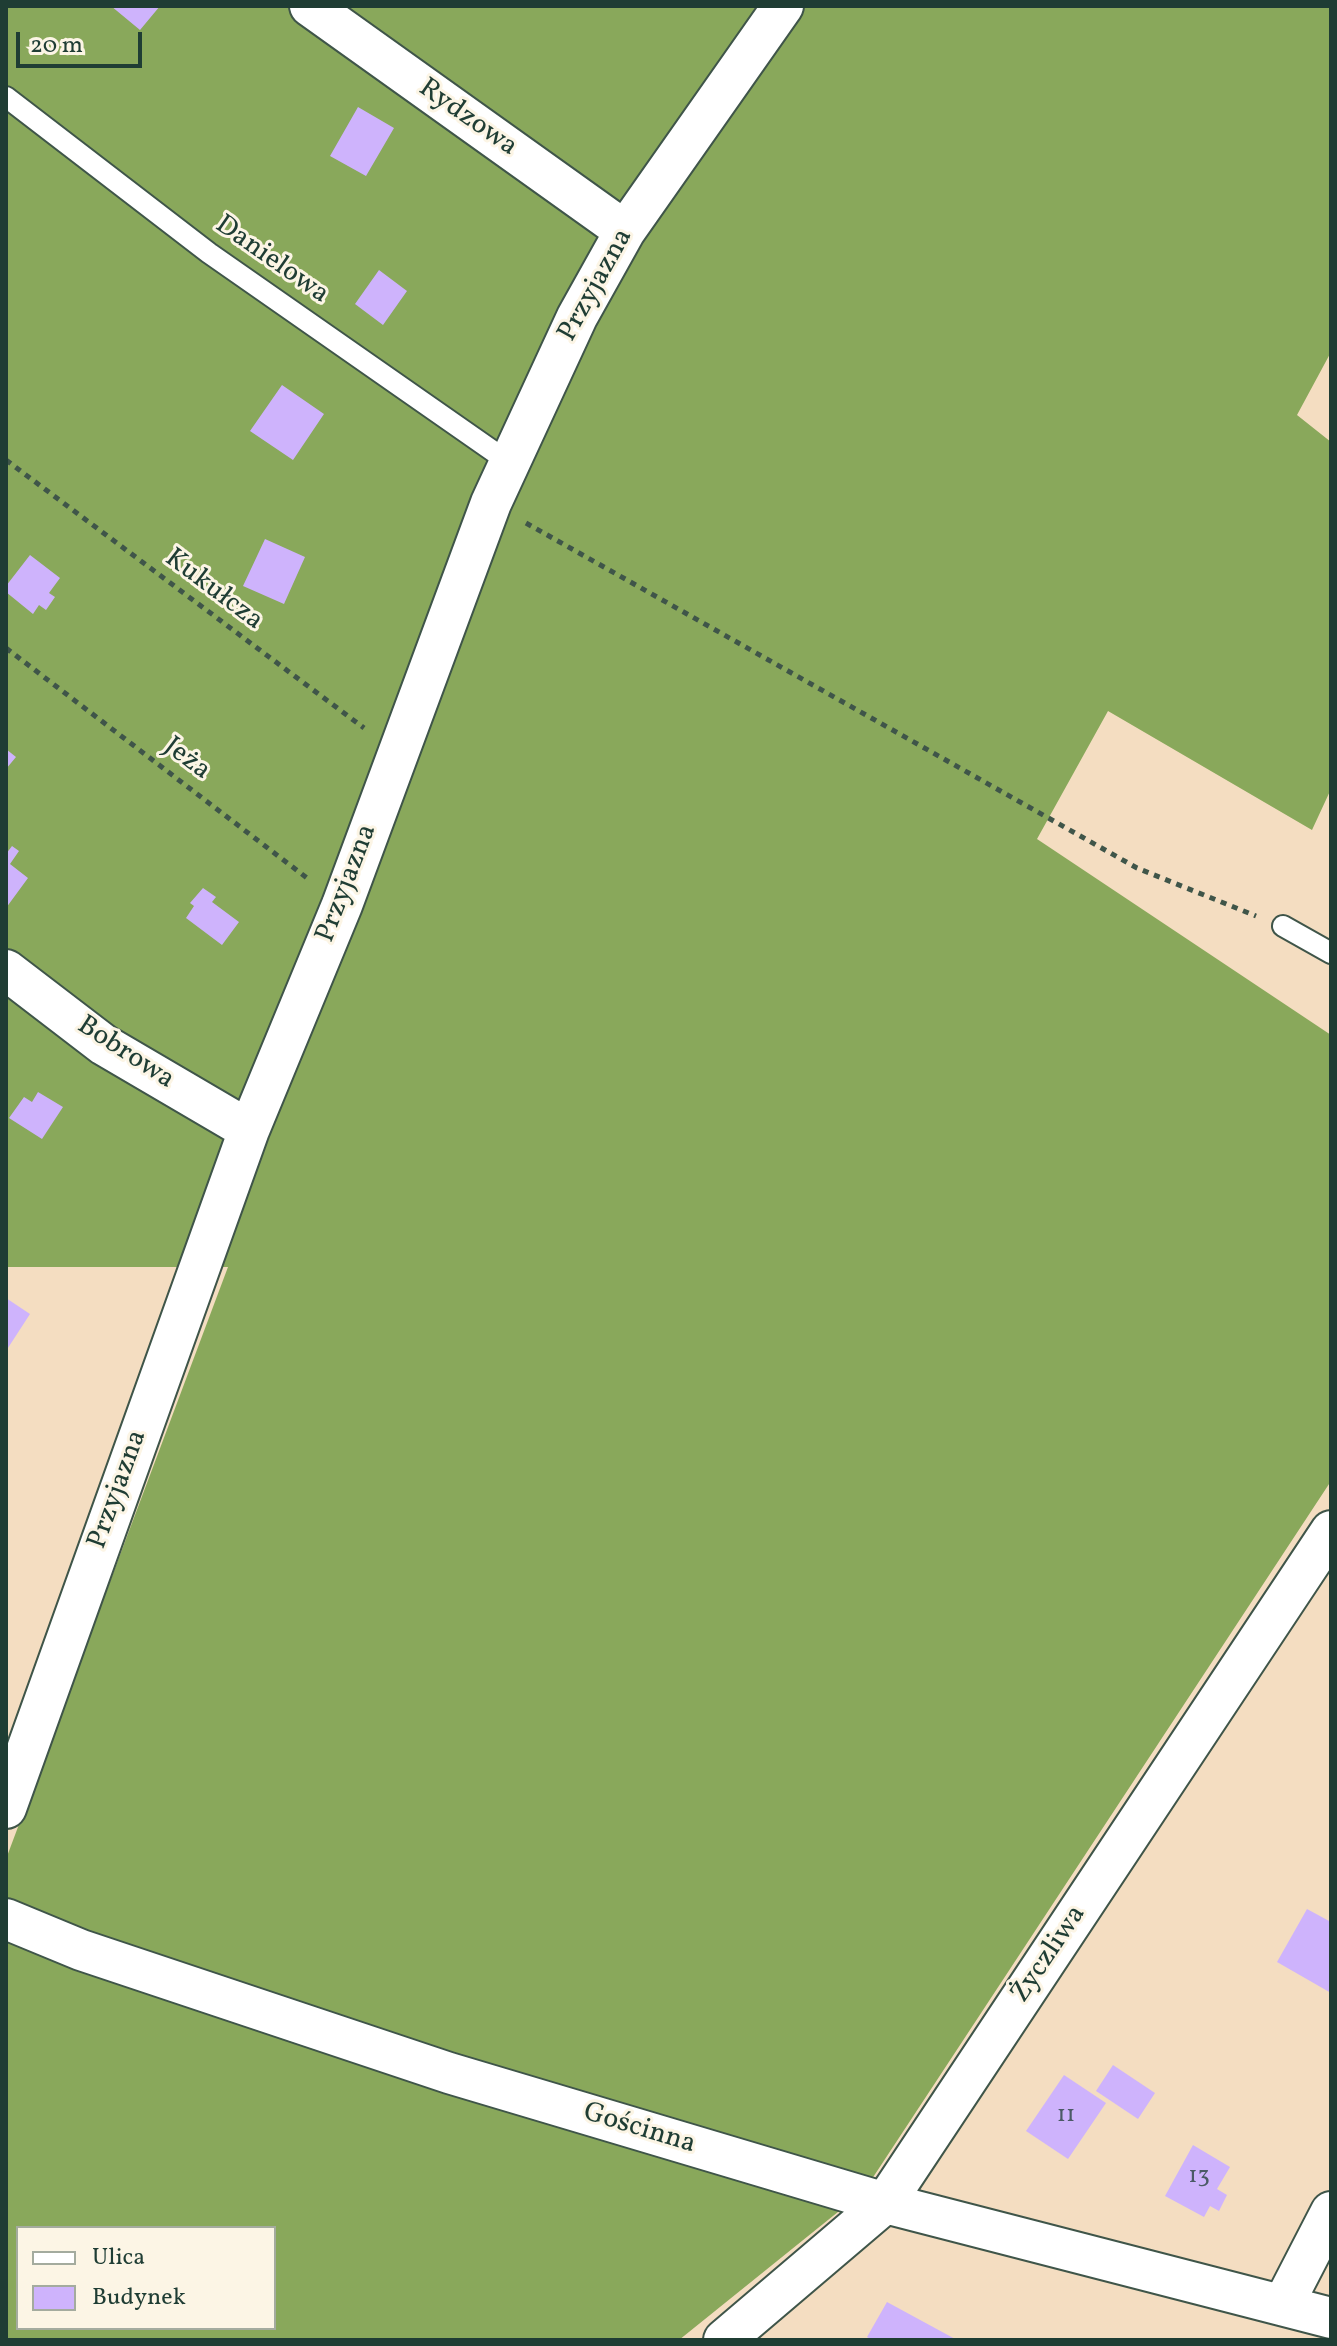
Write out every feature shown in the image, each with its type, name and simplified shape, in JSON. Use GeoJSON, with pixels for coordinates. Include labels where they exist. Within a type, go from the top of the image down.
{"type":"FeatureCollection","features":[{"type":"Feature","properties":{"kind":"street","name":"Rydzowa"},"geometry":{"type":"LineString","coordinates":[[310,6],[625,231]]}},
{"type":"Feature","properties":{"kind":"street","name":"Przyjazna"},"geometry":{"type":"LineString","coordinates":[[6,1808],[249,1130],[342,905],[491,503],[577,317],[625,231],[783,6]]}},
{"type":"Feature","properties":{"kind":"street","name":"Bobrowa"},"geometry":{"type":"LineString","coordinates":[[6,970],[104,1045],[249,1130]]}},
{"type":"Feature","properties":{"kind":"street","name":"Życzliwa"},"geometry":{"type":"LineString","coordinates":[[724,2340],[885,2203],[1331,1531]]}},
{"type":"Feature","properties":{"kind":"street","name":"Gościnna"},"geometry":{"type":"LineString","coordinates":[[6,1919],[81,1950],[449,2073],[885,2203],[1331,2318]]}},
{"type":"Feature","properties":{"kind":"street"},"geometry":{"type":"LineString","coordinates":[[1283,2305],[1331,2212]]}},
{"type":"Feature","properties":{"kind":"lane","name":"Danielowa"},"geometry":{"type":"LineString","coordinates":[[6,97],[209,253],[510,463]]}},
{"type":"Feature","properties":{"kind":"lane"},"geometry":{"type":"LineString","coordinates":[[1283,926],[1331,953]]}},
{"type":"Feature","properties":{"kind":"path","name":"Kukułcza"},"geometry":{"type":"LineString","coordinates":[[6,460],[397,753]]}},
{"type":"Feature","properties":{"kind":"path"},"geometry":{"type":"LineString","coordinates":[[491,503],[1137,868],[1283,926]]}},
{"type":"Feature","properties":{"kind":"path","name":"Jeża"},"geometry":{"type":"LineString","coordinates":[[6,648],[342,905]]}},
{"type":"Feature","properties":{"kind":"green space"},"geometry":{"type":"Polygon","coordinates":[[[6,6],[1331,6],[1331,352],[1297,415],[1331,442],[1331,789],[1312,830],[1108,711],[1037,839],[1331,1035],[1331,1481],[864,2191],[679,2340],[6,2340],[6,1859],[228,1267],[6,1267],[6,6]]]}},
{"type":"Feature","properties":{"kind":"building"},"geometry":{"type":"Polygon","coordinates":[[[111,6],[160,6],[140,30],[111,6]]]}},
{"type":"Feature","properties":{"kind":"building"},"geometry":{"type":"Polygon","coordinates":[[[358,107],[394,128],[366,176],[330,156],[358,107]]]}},
{"type":"Feature","properties":{"kind":"building"},"geometry":{"type":"Polygon","coordinates":[[[379,270],[407,291],[383,325],[355,304],[379,270]]]}},
{"type":"Feature","properties":{"kind":"building"},"geometry":{"type":"Polygon","coordinates":[[[282,385],[324,414],[293,460],[250,431],[282,385]]]}},
{"type":"Feature","properties":{"kind":"building"},"geometry":{"type":"Polygon","coordinates":[[[265,539],[305,557],[284,604],[243,586],[265,539]]]}},
{"type":"Feature","properties":{"kind":"building"},"geometry":{"type":"Polygon","coordinates":[[[30,555],[60,578],[49,593],[55,597],[46,610],[39,605],[33,614],[6,592],[6,586],[30,555]]]}},
{"type":"Feature","properties":{"kind":"building"},"geometry":{"type":"Polygon","coordinates":[[[6,749],[16,757],[6,769],[6,749]]]}},
{"type":"Feature","properties":{"kind":"building"},"geometry":{"type":"Polygon","coordinates":[[[12,846],[19,851],[10,864],[28,878],[6,908],[6,854],[12,846]]]}},
{"type":"Feature","properties":{"kind":"building"},"geometry":{"type":"Polygon","coordinates":[[[203,888],[216,897],[212,902],[239,922],[222,945],[186,918],[194,906],[190,903],[203,888]]]}},
{"type":"Feature","properties":{"kind":"building"},"geometry":{"type":"Polygon","coordinates":[[[38,1092],[63,1107],[42,1139],[9,1118],[24,1097],[32,1102],[38,1092]]]}},
{"type":"Feature","properties":{"kind":"building"},"geometry":{"type":"Polygon","coordinates":[[[6,1298],[30,1314],[6,1351],[6,1298]]]}},
{"type":"Feature","properties":{"kind":"building"},"geometry":{"type":"Polygon","coordinates":[[[1307,1909],[1331,1922],[1331,1993],[1277,1962],[1307,1909]]]}},
{"type":"Feature","properties":{"kind":"building"},"geometry":{"type":"Polygon","coordinates":[[[1113,2065],[1155,2093],[1138,2119],[1096,2091],[1113,2065]]]}},
{"type":"Feature","properties":{"kind":"building"},"geometry":{"type":"Polygon","coordinates":[[[1064,2075],[1106,2103],[1068,2159],[1026,2131],[1064,2075]]]}},
{"type":"Feature","properties":{"kind":"building"},"geometry":{"type":"Polygon","coordinates":[[[1193,2145],[1230,2167],[1217,2189],[1227,2195],[1219,2211],[1210,2206],[1204,2217],[1165,2196],[1193,2145]]]}},
{"type":"Feature","properties":{"kind":"building"},"geometry":{"type":"Polygon","coordinates":[[[887,2302],[957,2340],[872,2340],[867,2337],[887,2302]]]}}]}
